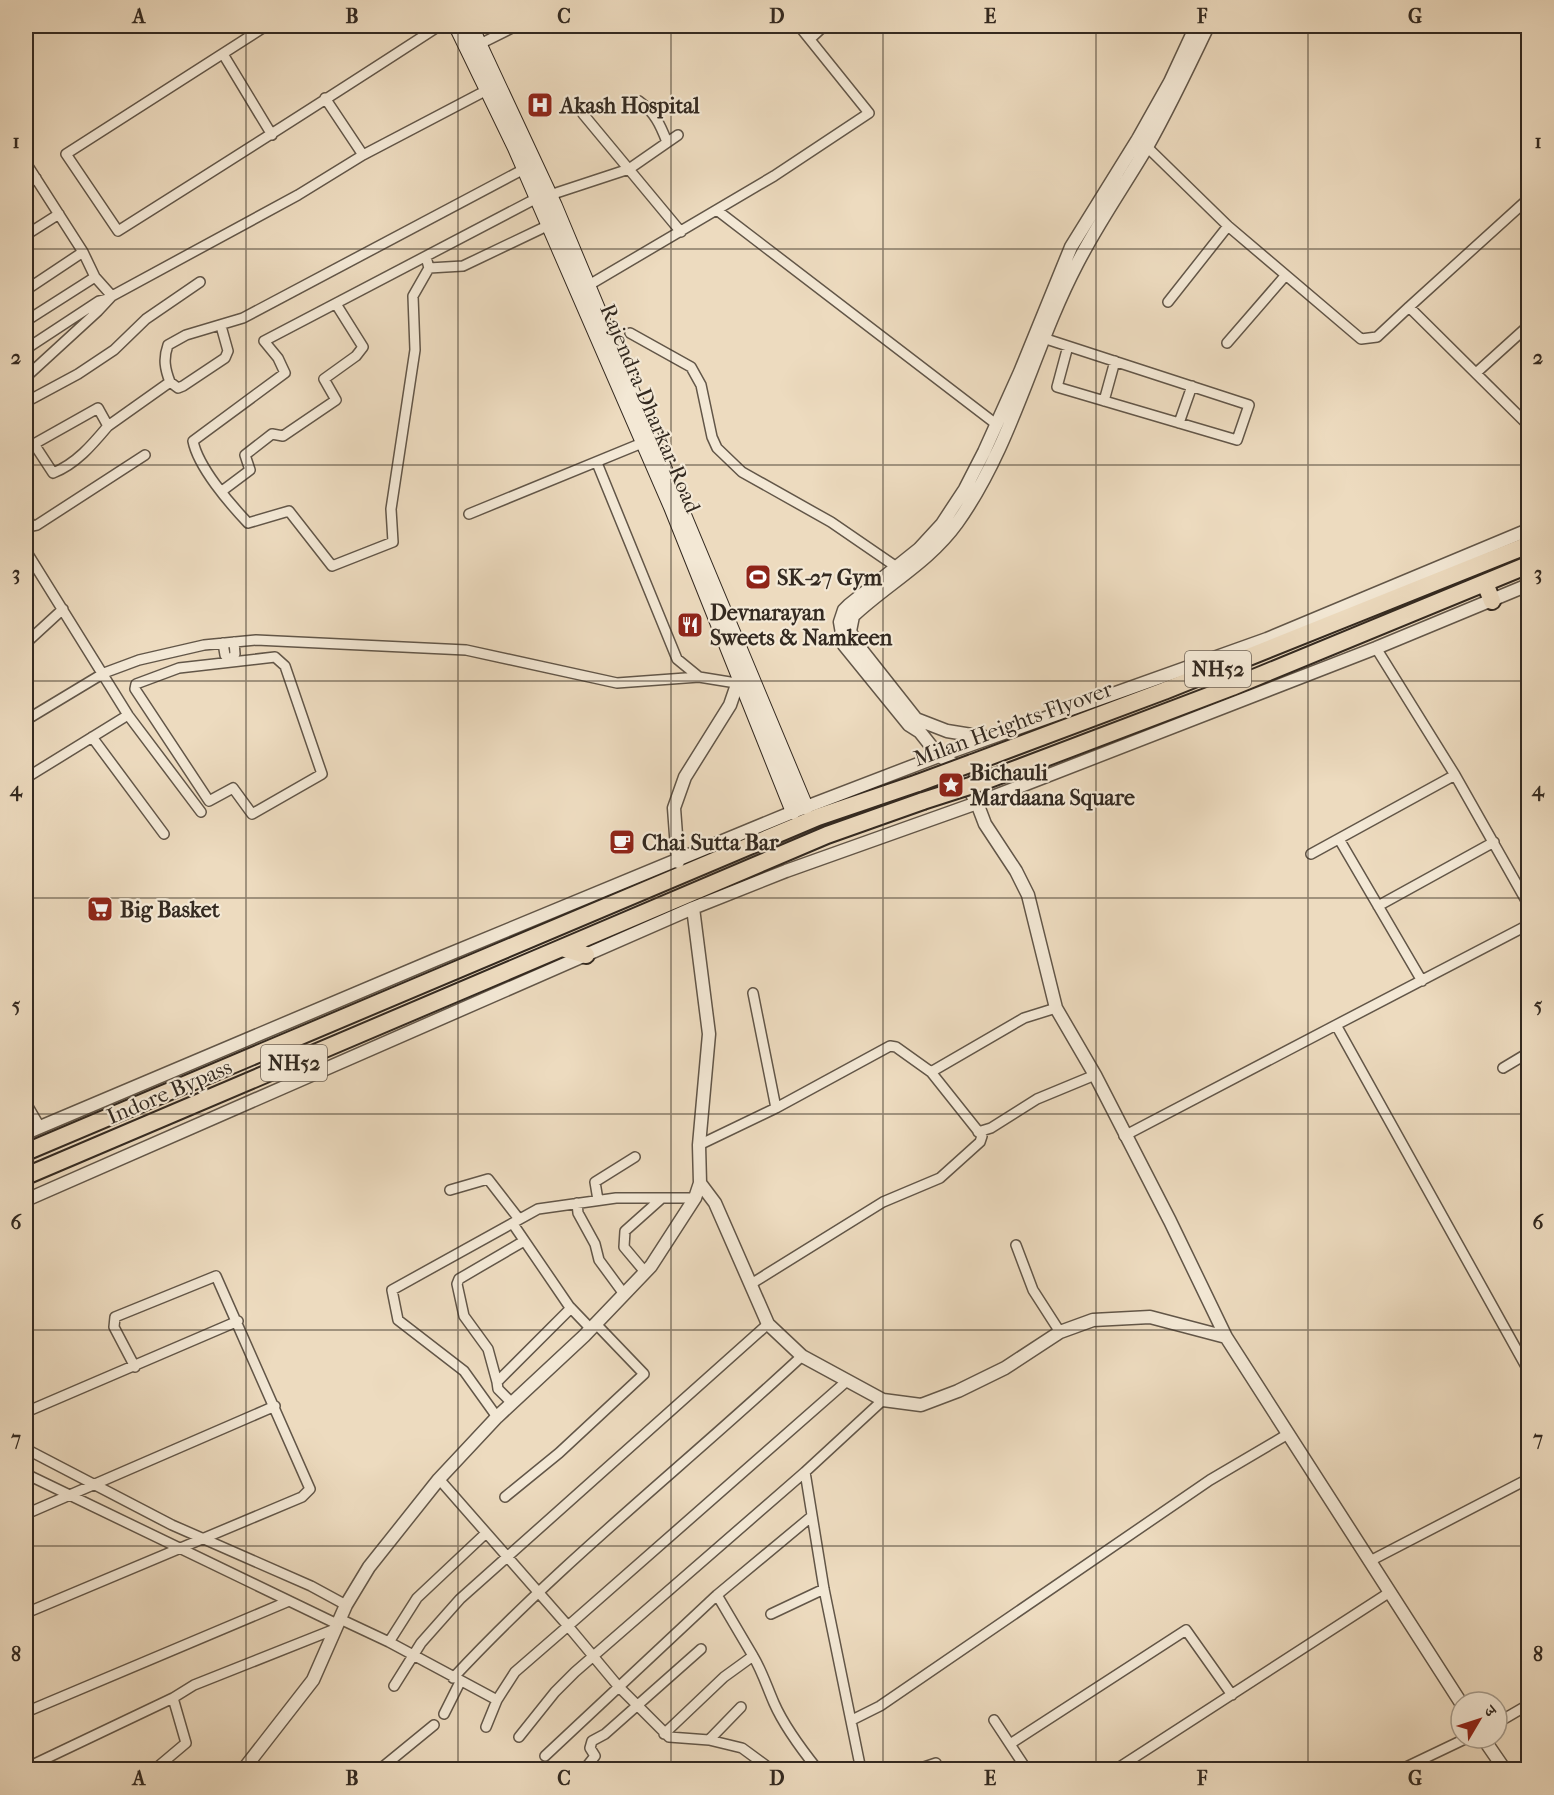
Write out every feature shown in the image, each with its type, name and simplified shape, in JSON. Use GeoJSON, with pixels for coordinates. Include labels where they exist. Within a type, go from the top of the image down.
{"type":"FeatureCollection","features":[{"type":"Feature","properties":{"kind":"highway","name":"Milan Heights Flyover"},"geometry":{"type":"LineString","coordinates":[[514,946],[558,919],[659,885],[818,817],[1164,691],[1528,544]]}},
{"type":"Feature","properties":{"kind":"highway","name":"NH52"},"geometry":{"type":"LineString","coordinates":[[1485,583],[1528,565]]}},
{"type":"Feature","properties":{"kind":"highway","name":"Milan Heights Flyover"},"geometry":{"type":"LineString","coordinates":[[562,948],[827,835],[979,783],[1232,687],[1485,583]]}},
{"type":"Feature","properties":{"kind":"highway"},"geometry":{"type":"LineString","coordinates":[[1485,583],[1492,601]]}},
{"type":"Feature","properties":{"kind":"highway","name":"Indore Bypass"},"geometry":{"type":"LineString","coordinates":[[26,1152],[514,946]]}},
{"type":"Feature","properties":{"kind":"highway"},"geometry":{"type":"LineString","coordinates":[[562,948],[586,956]]}},
{"type":"Feature","properties":{"kind":"highway","name":"Indore Bypass"},"geometry":{"type":"LineString","coordinates":[[26,1176],[562,948]]}},
{"type":"Feature","properties":{"kind":"main road","name":"Rajendra Dharkar Road"},"geometry":{"type":"LineString","coordinates":[[456,26],[487,90],[520,145],[524,169],[544,197],[549,225],[583,289]]}},
{"type":"Feature","properties":{"kind":"main road","name":"Rajendra Dharkar Road"},"geometry":{"type":"LineString","coordinates":[[471,26],[648,441],[741,675],[800,810]]}},
{"type":"Feature","properties":{"kind":"street"},"geometry":{"type":"LineString","coordinates":[[266,26],[66,154],[118,231],[272,135],[325,98],[439,26]]}},
{"type":"Feature","properties":{"kind":"street"},"geometry":{"type":"LineString","coordinates":[[480,44],[516,26]]}},
{"type":"Feature","properties":{"kind":"street"},"geometry":{"type":"LineString","coordinates":[[583,289],[718,210],[870,113],[799,26]]}},
{"type":"Feature","properties":{"kind":"street"},"geometry":{"type":"LineString","coordinates":[[810,39],[824,26]]}},
{"type":"Feature","properties":{"kind":"street"},"geometry":{"type":"LineString","coordinates":[[1143,143],[1196,26]]}},
{"type":"Feature","properties":{"kind":"street"},"geometry":{"type":"LineString","coordinates":[[920,732],[916,719],[856,643],[850,631],[853,616],[912,570],[956,524],[985,479],[1009,411],[1040,337],[1071,247],[1101,210],[1143,143],[1208,26]]}},
{"type":"Feature","properties":{"kind":"street"},"geometry":{"type":"LineString","coordinates":[[223,54],[272,135]]}},
{"type":"Feature","properties":{"kind":"street"},"geometry":{"type":"LineString","coordinates":[[26,349],[99,301],[110,298],[298,195],[363,155],[487,90]]}},
{"type":"Feature","properties":{"kind":"street"},"geometry":{"type":"LineString","coordinates":[[325,98],[363,155]]}},
{"type":"Feature","properties":{"kind":"street"},"geometry":{"type":"LineString","coordinates":[[639,101],[653,112],[660,122],[667,142]]}},
{"type":"Feature","properties":{"kind":"street"},"geometry":{"type":"LineString","coordinates":[[583,114],[681,232]]}},
{"type":"Feature","properties":{"kind":"street"},"geometry":{"type":"LineString","coordinates":[[426,257],[429,268],[413,296],[415,350],[391,509],[393,542],[332,566],[289,511],[248,523],[199,458],[193,441],[285,373],[278,358],[264,341],[426,257],[544,197],[629,169],[678,135]]}},
{"type":"Feature","properties":{"kind":"street"},"geometry":{"type":"LineString","coordinates":[[1143,143],[1228,226],[1361,339],[1377,337],[1528,200]]}},
{"type":"Feature","properties":{"kind":"street"},"geometry":{"type":"LineString","coordinates":[[26,163],[110,298]]}},
{"type":"Feature","properties":{"kind":"street"},"geometry":{"type":"LineString","coordinates":[[221,326],[228,351],[225,358],[183,386],[178,388],[170,382],[164,355],[168,345],[186,335],[243,318],[524,169]]}},
{"type":"Feature","properties":{"kind":"street"},"geometry":{"type":"LineString","coordinates":[[26,185],[36,178]]}},
{"type":"Feature","properties":{"kind":"street"},"geometry":{"type":"LineString","coordinates":[[718,210],[996,424]]}},
{"type":"Feature","properties":{"kind":"street"},"geometry":{"type":"LineString","coordinates":[[26,235],[59,214]]}},
{"type":"Feature","properties":{"kind":"street"},"geometry":{"type":"LineString","coordinates":[[429,268],[463,266],[549,225]]}},
{"type":"Feature","properties":{"kind":"street"},"geometry":{"type":"LineString","coordinates":[[1168,302],[1228,226]]}},
{"type":"Feature","properties":{"kind":"street"},"geometry":{"type":"LineString","coordinates":[[26,290],[83,252]]}},
{"type":"Feature","properties":{"kind":"street"},"geometry":{"type":"LineString","coordinates":[[26,321],[95,276]]}},
{"type":"Feature","properties":{"kind":"street"},"geometry":{"type":"LineString","coordinates":[[1227,343],[1285,276]]}},
{"type":"Feature","properties":{"kind":"street"},"geometry":{"type":"LineString","coordinates":[[26,402],[78,374],[114,350],[146,319],[200,282]]}},
{"type":"Feature","properties":{"kind":"street"},"geometry":{"type":"LineString","coordinates":[[26,377],[110,298]]}},
{"type":"Feature","properties":{"kind":"street"},"geometry":{"type":"LineString","coordinates":[[222,491],[250,470],[245,455],[248,450],[272,434],[283,436],[336,400],[324,379],[356,356],[363,347],[336,304]]}},
{"type":"Feature","properties":{"kind":"street"},"geometry":{"type":"LineString","coordinates":[[1409,308],[1528,424]]}},
{"type":"Feature","properties":{"kind":"street"},"geometry":{"type":"LineString","coordinates":[[1476,373],[1528,326]]}},
{"type":"Feature","properties":{"kind":"street"},"geometry":{"type":"LineString","coordinates":[[630,333],[691,367],[701,385],[711,437],[717,448],[742,472],[831,522],[898,568]]}},
{"type":"Feature","properties":{"kind":"street"},"geometry":{"type":"LineString","coordinates":[[1040,337],[1115,361],[1192,386],[1248,405],[1237,440],[1058,387],[1068,346]]}},
{"type":"Feature","properties":{"kind":"street"},"geometry":{"type":"LineString","coordinates":[[1104,401],[1115,361]]}},
{"type":"Feature","properties":{"kind":"street"},"geometry":{"type":"LineString","coordinates":[[108,426],[98,408],[30,444],[53,473],[65,468],[88,449],[108,426],[170,382]]}},
{"type":"Feature","properties":{"kind":"street"},"geometry":{"type":"LineString","coordinates":[[1179,423],[1192,386]]}},
{"type":"Feature","properties":{"kind":"street"},"geometry":{"type":"LineString","coordinates":[[1009,411],[996,424],[965,489],[942,524],[898,568],[844,610],[840,622],[844,645],[909,725],[920,732],[939,756],[954,764],[977,803],[985,824],[1028,895],[1056,1008],[1095,1075],[1124,1136],[1170,1221],[1226,1338],[1453,1690]]}},
{"type":"Feature","properties":{"kind":"street"},"geometry":{"type":"LineString","coordinates":[[469,514],[648,441]]}},
{"type":"Feature","properties":{"kind":"street"},"geometry":{"type":"LineString","coordinates":[[26,517],[31,525],[38,525],[145,455]]}},
{"type":"Feature","properties":{"kind":"street"},"geometry":{"type":"LineString","coordinates":[[597,463],[677,659],[699,677]]}},
{"type":"Feature","properties":{"kind":"street"},"geometry":{"type":"LineString","coordinates":[[26,1133],[558,919],[678,862],[800,810],[939,756],[1267,639],[1528,530]]}},
{"type":"Feature","properties":{"kind":"street"},"geometry":{"type":"LineString","coordinates":[[27,558],[63,609],[128,715],[201,812]]}},
{"type":"Feature","properties":{"kind":"street"},"geometry":{"type":"LineString","coordinates":[[26,1200],[693,908],[786,871],[977,803],[1376,648],[1528,585]]}},
{"type":"Feature","properties":{"kind":"street"},"geometry":{"type":"LineString","coordinates":[[26,643],[63,609]]}},
{"type":"Feature","properties":{"kind":"street"},"geometry":{"type":"LineString","coordinates":[[26,720],[104,673],[139,660],[182,650],[256,640],[466,650],[617,683],[741,675],[730,705],[685,777],[674,808],[678,862]]}},
{"type":"Feature","properties":{"kind":"street"},"geometry":{"type":"LineString","coordinates":[[230,661],[235,654],[234,642]]}},
{"type":"Feature","properties":{"kind":"street"},"geometry":{"type":"LineString","coordinates":[[223,643],[225,655],[230,661]]}},
{"type":"Feature","properties":{"kind":"street"},"geometry":{"type":"LineString","coordinates":[[1376,648],[1455,774],[1528,903]]}},
{"type":"Feature","properties":{"kind":"street"},"geometry":{"type":"LineString","coordinates":[[182,650],[188,667]]}},
{"type":"Feature","properties":{"kind":"street"},"geometry":{"type":"LineString","coordinates":[[275,657],[282,661],[323,772],[252,814],[233,788],[207,801],[135,689],[138,683],[188,667],[230,661],[275,657]]}},
{"type":"Feature","properties":{"kind":"street"},"geometry":{"type":"LineString","coordinates":[[26,778],[128,715]]}},
{"type":"Feature","properties":{"kind":"street"},"geometry":{"type":"LineString","coordinates":[[916,719],[947,731],[994,738]]}},
{"type":"Feature","properties":{"kind":"street"},"geometry":{"type":"LineString","coordinates":[[92,737],[164,834]]}},
{"type":"Feature","properties":{"kind":"street"},"geometry":{"type":"LineString","coordinates":[[939,756],[938,767],[961,808],[985,824]]}},
{"type":"Feature","properties":{"kind":"street"},"geometry":{"type":"LineString","coordinates":[[1311,855],[1455,774]]}},
{"type":"Feature","properties":{"kind":"street"},"geometry":{"type":"LineString","coordinates":[[1339,839],[1422,981]]}},
{"type":"Feature","properties":{"kind":"street"},"geometry":{"type":"LineString","coordinates":[[1378,906],[1494,842]]}},
{"type":"Feature","properties":{"kind":"street"},"geometry":{"type":"LineString","coordinates":[[243,1770],[314,1680],[345,1605],[369,1567],[440,1479],[497,1417],[594,1327],[645,1272],[695,1198],[699,1183],[699,1145],[709,1035],[693,908]]}},
{"type":"Feature","properties":{"kind":"street"},"geometry":{"type":"LineString","coordinates":[[1124,1136],[1528,925]]}},
{"type":"Feature","properties":{"kind":"street"},"geometry":{"type":"LineString","coordinates":[[753,993],[776,1108]]}},
{"type":"Feature","properties":{"kind":"street"},"geometry":{"type":"LineString","coordinates":[[931,1072],[1024,1018],[1056,1008]]}},
{"type":"Feature","properties":{"kind":"street"},"geometry":{"type":"LineString","coordinates":[[1336,1025],[1528,1371]]}},
{"type":"Feature","properties":{"kind":"street"},"geometry":{"type":"LineString","coordinates":[[699,1145],[776,1108],[890,1046],[896,1047],[931,1072],[982,1140],[939,1178],[883,1202],[751,1284]]}},
{"type":"Feature","properties":{"kind":"street"},"geometry":{"type":"LineString","coordinates":[[1503,1068],[1528,1053]]}},
{"type":"Feature","properties":{"kind":"street"},"geometry":{"type":"LineString","coordinates":[[978,1132],[991,1128],[1037,1099],[1095,1075]]}},
{"type":"Feature","properties":{"kind":"street"},"geometry":{"type":"LineString","coordinates":[[26,1103],[40,1127]]}},
{"type":"Feature","properties":{"kind":"street"},"geometry":{"type":"LineString","coordinates":[[598,1200],[595,1182],[635,1157]]}},
{"type":"Feature","properties":{"kind":"street"},"geometry":{"type":"LineString","coordinates":[[450,1190],[488,1179],[516,1221],[524,1241],[571,1308],[644,1374],[559,1453],[505,1497]]}},
{"type":"Feature","properties":{"kind":"street"},"geometry":{"type":"LineString","coordinates":[[699,1183],[715,1203],[768,1324],[802,1356],[884,1400],[921,1405],[958,1391],[1005,1368],[1060,1332],[1093,1320],[1150,1317],[1226,1338]]}},
{"type":"Feature","properties":{"kind":"street"},"geometry":{"type":"LineString","coordinates":[[645,1272],[624,1247],[625,1231],[662,1198]]}},
{"type":"Feature","properties":{"kind":"street"},"geometry":{"type":"LineString","coordinates":[[497,1417],[464,1371],[398,1320],[392,1290],[538,1209],[598,1200],[695,1198]]}},
{"type":"Feature","properties":{"kind":"street"},"geometry":{"type":"LineString","coordinates":[[577,1203],[578,1213],[595,1244],[599,1260],[624,1294]]}},
{"type":"Feature","properties":{"kind":"street"},"geometry":{"type":"LineString","coordinates":[[512,1403],[498,1389],[488,1349],[464,1316],[457,1284],[459,1280],[524,1241]]}},
{"type":"Feature","properties":{"kind":"street"},"geometry":{"type":"LineString","coordinates":[[1016,1245],[1033,1290],[1060,1332]]}},
{"type":"Feature","properties":{"kind":"street"},"geometry":{"type":"LineString","coordinates":[[26,1613],[302,1497],[310,1489],[238,1321],[216,1276],[120,1315],[113,1321],[135,1367]]}},
{"type":"Feature","properties":{"kind":"street"},"geometry":{"type":"LineString","coordinates":[[496,1382],[571,1308]]}},
{"type":"Feature","properties":{"kind":"street"},"geometry":{"type":"LineString","coordinates":[[26,1412],[238,1321]]}},
{"type":"Feature","properties":{"kind":"street"},"geometry":{"type":"LineString","coordinates":[[394,1686],[413,1654],[441,1617],[507,1555],[768,1324]]}},
{"type":"Feature","properties":{"kind":"street"},"geometry":{"type":"LineString","coordinates":[[444,1714],[457,1680],[539,1590],[729,1424],[802,1356]]}},
{"type":"Feature","properties":{"kind":"street"},"geometry":{"type":"LineString","coordinates":[[486,1727],[497,1700],[515,1672],[848,1380]]}},
{"type":"Feature","properties":{"kind":"street"},"geometry":{"type":"LineString","coordinates":[[519,1737],[555,1692],[884,1400]]}},
{"type":"Feature","properties":{"kind":"street"},"geometry":{"type":"LineString","coordinates":[[26,1514],[275,1406]]}},
{"type":"Feature","properties":{"kind":"street"},"geometry":{"type":"LineString","coordinates":[[852,1720],[880,1706],[1210,1480],[1287,1434]]}},
{"type":"Feature","properties":{"kind":"street"},"geometry":{"type":"LineString","coordinates":[[26,1449],[201,1539],[311,1586],[345,1605]]}},
{"type":"Feature","properties":{"kind":"street"},"geometry":{"type":"LineString","coordinates":[[805,1472],[824,1589],[861,1770]]}},
{"type":"Feature","properties":{"kind":"street"},"geometry":{"type":"LineString","coordinates":[[26,1474],[67,1496],[337,1624],[389,1642],[497,1700]]}},
{"type":"Feature","properties":{"kind":"street"},"geometry":{"type":"LineString","coordinates":[[440,1479],[485,1534],[539,1590],[618,1686],[664,1734],[669,1737],[709,1740],[742,1748],[772,1770]]}},
{"type":"Feature","properties":{"kind":"street"},"geometry":{"type":"LineString","coordinates":[[1370,1561],[1528,1479]]}},
{"type":"Feature","properties":{"kind":"street"},"geometry":{"type":"LineString","coordinates":[[545,1756],[717,1595],[812,1515]]}},
{"type":"Feature","properties":{"kind":"street"},"geometry":{"type":"LineString","coordinates":[[389,1642],[417,1598],[485,1534]]}},
{"type":"Feature","properties":{"kind":"street"},"geometry":{"type":"LineString","coordinates":[[771,1614],[824,1589]]}},
{"type":"Feature","properties":{"kind":"street"},"geometry":{"type":"LineString","coordinates":[[1115,1770],[1389,1592]]}},
{"type":"Feature","properties":{"kind":"street"},"geometry":{"type":"LineString","coordinates":[[717,1595],[768,1682],[774,1704],[802,1750],[818,1770]]}},
{"type":"Feature","properties":{"kind":"street"},"geometry":{"type":"LineString","coordinates":[[26,1712],[289,1601]]}},
{"type":"Feature","properties":{"kind":"street"},"geometry":{"type":"LineString","coordinates":[[26,1768],[172,1698],[195,1684],[337,1624]]}},
{"type":"Feature","properties":{"kind":"street"},"geometry":{"type":"LineString","coordinates":[[1010,1744],[1186,1630],[1232,1695]]}},
{"type":"Feature","properties":{"kind":"street"},"geometry":{"type":"LineString","coordinates":[[587,1766],[595,1756],[590,1748],[592,1741],[605,1734],[701,1649]]}},
{"type":"Feature","properties":{"kind":"street"},"geometry":{"type":"LineString","coordinates":[[664,1734],[724,1677],[753,1656]]}},
{"type":"Feature","properties":{"kind":"street"},"geometry":{"type":"LineString","coordinates":[[154,1770],[186,1743],[172,1698]]}},
{"type":"Feature","properties":{"kind":"street"},"geometry":{"type":"LineString","coordinates":[[1509,1716],[1528,1705]]}},
{"type":"Feature","properties":{"kind":"street"},"geometry":{"type":"LineString","coordinates":[[709,1740],[741,1707]]}},
{"type":"Feature","properties":{"kind":"street"},"geometry":{"type":"LineString","coordinates":[[994,1720],[1027,1770]]}},
{"type":"Feature","properties":{"kind":"street"},"geometry":{"type":"LineString","coordinates":[[382,1769],[434,1725]]}},
{"type":"Feature","properties":{"kind":"street"},"geometry":{"type":"LineString","coordinates":[[1400,1770],[1449,1747]]}},
{"type":"Feature","properties":{"kind":"street"},"geometry":{"type":"LineString","coordinates":[[1492,1750],[1505,1770]]}},
{"type":"Feature","properties":{"kind":"street"},"geometry":{"type":"LineString","coordinates":[[915,1770],[936,1763]]}},
{"type":"Feature","properties":{"kind":"place","name":"Akash Hospital"},"geometry":{"type":"Point","coordinates":[540,105]}},
{"type":"Feature","properties":{"kind":"place","name":"SK-27 Gym"},"geometry":{"type":"Point","coordinates":[758,577]}},
{"type":"Feature","properties":{"kind":"place","name":"Devnarayan Sweets & Namkeen"},"geometry":{"type":"Point","coordinates":[690,625]}},
{"type":"Feature","properties":{"kind":"place","name":"Bichauli Mardaana Square"},"geometry":{"type":"Point","coordinates":[951,785]}},
{"type":"Feature","properties":{"kind":"place","name":"Chai Sutta Bar"},"geometry":{"type":"Point","coordinates":[622,842]}},
{"type":"Feature","properties":{"kind":"place","name":"Big Basket"},"geometry":{"type":"Point","coordinates":[100,909]}}]}
